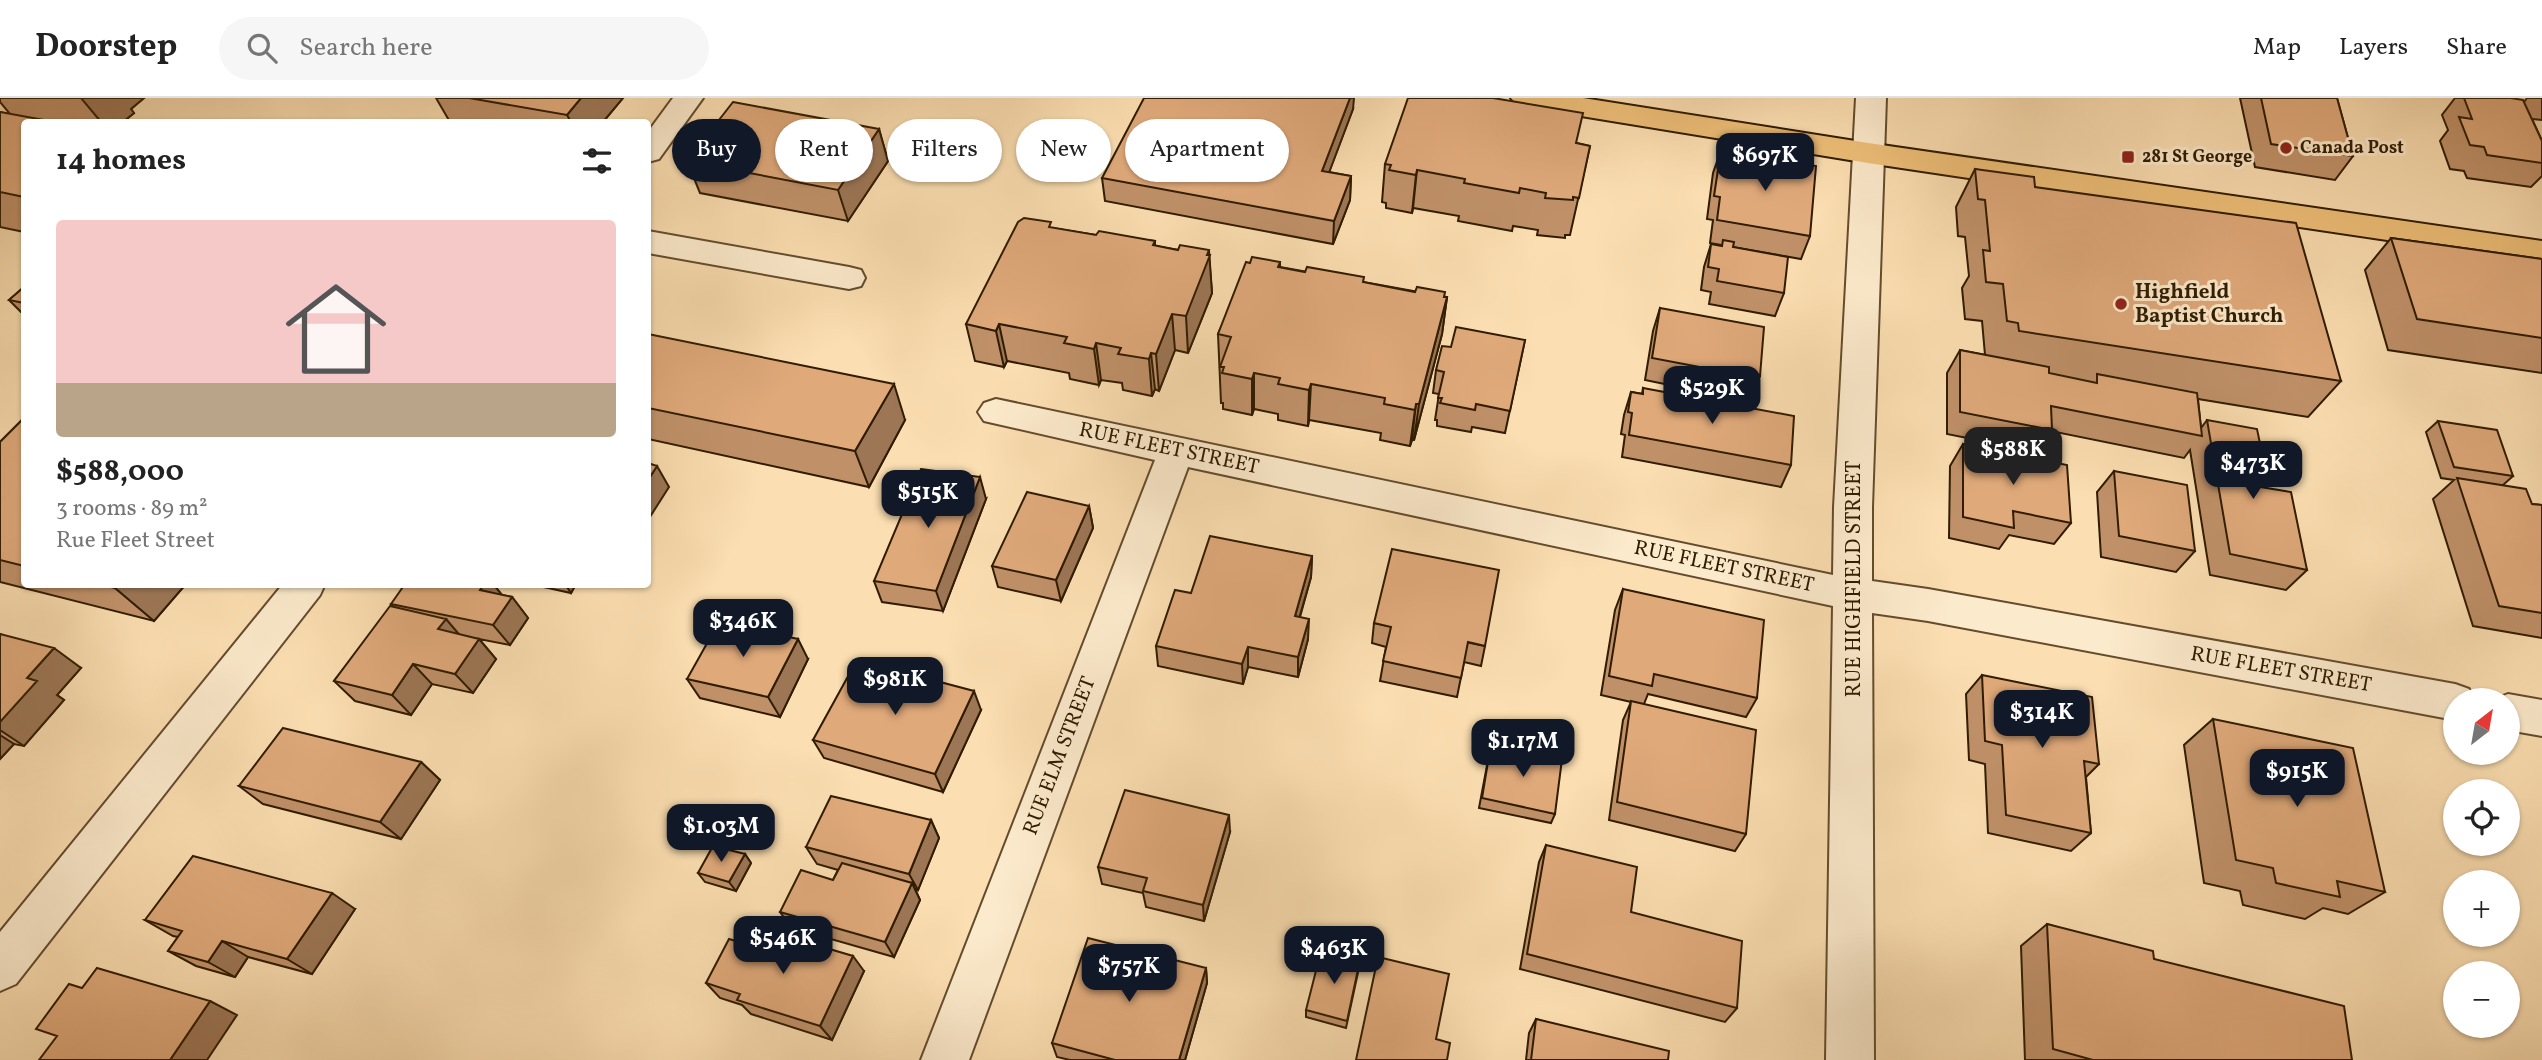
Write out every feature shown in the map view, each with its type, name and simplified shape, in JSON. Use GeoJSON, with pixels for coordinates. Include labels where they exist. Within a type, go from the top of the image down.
{"type":"FeatureCollection","features":[{"type":"Feature","properties":{"kind":"main road"},"geometry":{"type":"LineString","coordinates":[[1525,98],[1868,153],[2542,252]]}},
{"type":"Feature","properties":{"kind":"street"},"geometry":{"type":"LineString","coordinates":[[651,148],[688,98]]}},
{"type":"Feature","properties":{"kind":"street","name":"RUE HIGHFIELD STREET"},"geometry":{"type":"LineString","coordinates":[[1850,1060],[1853,508],[1871,98]]}},
{"type":"Feature","properties":{"kind":"street"},"geometry":{"type":"LineString","coordinates":[[651,243],[849,278]]}},
{"type":"Feature","properties":{"kind":"street","name":"RUE FLEET STREET"},"geometry":{"type":"LineString","coordinates":[[996,412],[1854,595],[1928,605],[2443,700]]}},
{"type":"Feature","properties":{"kind":"street","name":"RUE ELM STREET"},"geometry":{"type":"LineString","coordinates":[[945,1060],[1176,451]]}},
{"type":"Feature","properties":{"kind":"street"},"geometry":{"type":"LineString","coordinates":[[0,968],[303,588]]}},
{"type":"Feature","properties":{"kind":"street"},"geometry":{"type":"LineString","coordinates":[[2520,714],[2542,718]]}},
{"type":"Feature","properties":{"kind":"building"},"geometry":{"type":"Polygon","coordinates":[[[469,98],[581,98],[567,115],[469,98]]]}},
{"type":"Feature","properties":{"kind":"building"},"geometry":{"type":"Polygon","coordinates":[[[1144,98],[1350,98],[1322,171],[1351,176],[1334,221],[1111,180],[1111,161],[1125,134],[1125,182],[1289,182],[1289,119],[1133,119],[1144,98]]]}},
{"type":"Feature","properties":{"kind":"building"},"geometry":{"type":"Polygon","coordinates":[[[1408,98],[1493,98],[1583,113],[1576,143],[1590,146],[1579,198],[1545,198],[1546,193],[1520,188],[1519,193],[1464,183],[1465,179],[1417,170],[1416,175],[1389,170],[1391,165],[1385,164],[1408,98]]]}},
{"type":"Feature","properties":{"kind":"building"},"geometry":{"type":"Polygon","coordinates":[[[2261,98],[2337,98],[2353,156],[2271,144],[2261,98]]]}},
{"type":"Feature","properties":{"kind":"building"},"geometry":{"type":"Polygon","coordinates":[[[2464,98],[2523,100],[2542,141],[2542,163],[2487,155],[2484,147],[2470,145],[2459,117],[2472,119],[2464,98]]]}},
{"type":"Feature","properties":{"kind":"building"},"geometry":{"type":"Polygon","coordinates":[[[733,102],[825,119],[775,119],[775,178],[761,175],[761,119],[720,119],[733,102]]]}},
{"type":"Feature","properties":{"kind":"building"},"geometry":{"type":"Polygon","coordinates":[[[0,112],[38,119],[21,119],[21,196],[0,192],[0,112]]]}},
{"type":"Feature","properties":{"kind":"building"},"geometry":{"type":"Polygon","coordinates":[[[1721,150],[1816,166],[1810,236],[1717,220],[1720,197],[1714,196],[1721,150]]]}},
{"type":"Feature","properties":{"kind":"building","name":"Highfield Baptist Church"},"geometry":{"type":"Polygon","coordinates":[[[1975,169],[2034,177],[2035,187],[2296,223],[2341,381],[2019,331],[2018,323],[2007,321],[2003,284],[1986,282],[1983,250],[1990,251],[1985,200],[1978,199],[1975,169]]]}},
{"type":"Feature","properties":{"kind":"building"},"geometry":{"type":"Polygon","coordinates":[[[796,182],[843,182],[838,190],[796,182]]]}},
{"type":"Feature","properties":{"kind":"building"},"geometry":{"type":"Polygon","coordinates":[[[1024,218],[1051,222],[1049,227],[1096,235],[1099,231],[1155,241],[1153,245],[1178,250],[1180,245],[1209,250],[1207,255],[1210,255],[1186,316],[1172,314],[1156,354],[1151,353],[1149,359],[1118,354],[1121,348],[1096,343],[1094,349],[1064,343],[1067,337],[999,324],[996,331],[966,324],[1018,222],[1024,218]]]}},
{"type":"Feature","properties":{"kind":"building"},"geometry":{"type":"Polygon","coordinates":[[[2391,238],[2542,259],[2542,338],[2417,319],[2391,238]]]}},
{"type":"Feature","properties":{"kind":"building"},"geometry":{"type":"Polygon","coordinates":[[[1723,240],[1734,242],[1733,247],[1788,257],[1784,293],[1717,281],[1719,269],[1708,267],[1711,244],[1722,246],[1723,240]]]}},
{"type":"Feature","properties":{"kind":"building"},"geometry":{"type":"Polygon","coordinates":[[[1252,257],[1280,262],[1278,267],[1305,272],[1307,267],[1364,277],[1363,282],[1415,292],[1417,287],[1445,292],[1444,297],[1447,297],[1419,404],[1416,404],[1415,410],[1384,404],[1385,398],[1311,384],[1309,390],[1278,384],[1280,378],[1254,373],[1252,379],[1222,373],[1224,367],[1220,367],[1231,337],[1218,334],[1246,262],[1250,263],[1252,257]]]}},
{"type":"Feature","properties":{"kind":"building"},"geometry":{"type":"Polygon","coordinates":[[[21,290],[21,302],[9,300],[21,290]]]}},
{"type":"Feature","properties":{"kind":"building"},"geometry":{"type":"Polygon","coordinates":[[[1660,308],[1764,327],[1760,376],[1652,358],[1660,308]]]}},
{"type":"Feature","properties":{"kind":"building"},"geometry":{"type":"Polygon","coordinates":[[[1456,327],[1525,340],[1510,411],[1476,404],[1475,410],[1440,403],[1442,398],[1438,398],[1444,372],[1436,370],[1442,346],[1451,347],[1456,327]]]}},
{"type":"Feature","properties":{"kind":"building"},"geometry":{"type":"Polygon","coordinates":[[[651,335],[894,384],[855,451],[651,409],[651,335]]]}},
{"type":"Feature","properties":{"kind":"building"},"geometry":{"type":"Polygon","coordinates":[[[1960,350],[2049,367],[2049,373],[2097,383],[2097,374],[2197,393],[2202,436],[2051,406],[2052,430],[1960,412],[1960,350]]]}},
{"type":"Feature","properties":{"kind":"building"},"geometry":{"type":"Polygon","coordinates":[[[1643,388],[1794,416],[1791,465],[1629,435],[1631,392],[1643,394],[1643,388]]]}},
{"type":"Feature","properties":{"kind":"building"},"geometry":{"type":"Polygon","coordinates":[[[2207,420],[2257,429],[2263,458],[2254,457],[2261,487],[2291,492],[2307,570],[2230,554],[2207,420]]]}},
{"type":"Feature","properties":{"kind":"building"},"geometry":{"type":"Polygon","coordinates":[[[21,421],[21,565],[0,560],[0,442],[21,421]]]}},
{"type":"Feature","properties":{"kind":"building"},"geometry":{"type":"Polygon","coordinates":[[[2438,421],[2497,430],[2513,476],[2454,467],[2438,421]]]}},
{"type":"Feature","properties":{"kind":"building"},"geometry":{"type":"Polygon","coordinates":[[[1963,444],[2067,465],[2071,523],[2013,511],[2014,528],[1963,517],[1963,444]]]}},
{"type":"Feature","properties":{"kind":"building"},"geometry":{"type":"Polygon","coordinates":[[[651,464],[657,466],[651,475],[651,464]]]}},
{"type":"Feature","properties":{"kind":"building"},"geometry":{"type":"Polygon","coordinates":[[[921,469],[980,477],[936,591],[874,581],[921,469]]]}},
{"type":"Feature","properties":{"kind":"building"},"geometry":{"type":"Polygon","coordinates":[[[2114,471],[2187,485],[2195,551],[2119,536],[2114,471]]]}},
{"type":"Feature","properties":{"kind":"building"},"geometry":{"type":"Polygon","coordinates":[[[2457,478],[2526,489],[2532,504],[2542,505],[2542,613],[2499,606],[2457,478]]]}},
{"type":"Feature","properties":{"kind":"building"},"geometry":{"type":"Polygon","coordinates":[[[1027,492],[1089,506],[1056,580],[992,566],[1027,492]]]}},
{"type":"Feature","properties":{"kind":"building"},"geometry":{"type":"Polygon","coordinates":[[[1210,536],[1312,556],[1295,616],[1309,619],[1298,657],[1248,647],[1242,664],[1156,646],[1175,590],[1191,593],[1210,536]]]}},
{"type":"Feature","properties":{"kind":"building"},"geometry":{"type":"Polygon","coordinates":[[[1392,549],[1499,570],[1485,646],[1468,642],[1461,678],[1383,661],[1391,627],[1374,623],[1392,549]]]}},
{"type":"Feature","properties":{"kind":"building"},"geometry":{"type":"Polygon","coordinates":[[[402,588],[481,588],[480,590],[512,597],[493,625],[391,604],[402,588]]]}},
{"type":"Feature","properties":{"kind":"building"},"geometry":{"type":"Polygon","coordinates":[[[1623,589],[1764,620],[1757,698],[1654,674],[1652,686],[1609,676],[1623,589]]]}},
{"type":"Feature","properties":{"kind":"building"},"geometry":{"type":"Polygon","coordinates":[[[390,606],[446,619],[438,629],[479,639],[455,674],[413,664],[392,695],[334,681],[390,606]]]}},
{"type":"Feature","properties":{"kind":"building"},"geometry":{"type":"Polygon","coordinates":[[[719,622],[798,639],[768,697],[687,679],[719,622]]]}},
{"type":"Feature","properties":{"kind":"building"},"geometry":{"type":"Polygon","coordinates":[[[0,634],[54,648],[27,678],[37,681],[0,722],[0,634]]]}},
{"type":"Feature","properties":{"kind":"building"},"geometry":{"type":"Polygon","coordinates":[[[857,660],[974,691],[935,774],[813,740],[857,660]]]}},
{"type":"Feature","properties":{"kind":"building"},"geometry":{"type":"Polygon","coordinates":[[[1982,675],[2092,697],[2099,764],[2084,761],[2091,833],[2006,815],[2002,745],[1985,741],[1982,675]]]}},
{"type":"Feature","properties":{"kind":"building"},"geometry":{"type":"Polygon","coordinates":[[[1631,701],[1756,730],[1746,834],[1617,802],[1631,701]]]}},
{"type":"Feature","properties":{"kind":"building"},"geometry":{"type":"Polygon","coordinates":[[[2213,719],[2353,748],[2385,892],[2337,881],[2340,897],[2276,883],[2273,868],[2236,860],[2213,719]]]}},
{"type":"Feature","properties":{"kind":"building"},"geometry":{"type":"Polygon","coordinates":[[[283,728],[421,762],[380,822],[239,786],[283,728]]]}},
{"type":"Feature","properties":{"kind":"building"},"geometry":{"type":"Polygon","coordinates":[[[1491,744],[1562,759],[1555,814],[1482,798],[1491,744]]]}},
{"type":"Feature","properties":{"kind":"building"},"geometry":{"type":"Polygon","coordinates":[[[1125,790],[1229,815],[1203,905],[1143,891],[1147,878],[1098,867],[1125,790]]]}},
{"type":"Feature","properties":{"kind":"building"},"geometry":{"type":"Polygon","coordinates":[[[831,796],[931,820],[909,874],[806,847],[831,796]]]}},
{"type":"Feature","properties":{"kind":"building"},"geometry":{"type":"Polygon","coordinates":[[[1546,845],[1637,867],[1631,912],[1742,941],[1737,1008],[1527,954],[1546,845]]]}},
{"type":"Feature","properties":{"kind":"building"},"geometry":{"type":"Polygon","coordinates":[[[713,846],[745,854],[729,882],[698,873],[713,846]]]}},
{"type":"Feature","properties":{"kind":"building"},"geometry":{"type":"Polygon","coordinates":[[[193,856],[332,893],[287,959],[222,941],[208,962],[168,951],[182,931],[145,920],[193,856]]]}},
{"type":"Feature","properties":{"kind":"building"},"geometry":{"type":"Polygon","coordinates":[[[842,863],[912,883],[885,942],[780,912],[801,870],[833,880],[842,863]]]}},
{"type":"Feature","properties":{"kind":"building"},"geometry":{"type":"Polygon","coordinates":[[[2047,924],[2153,951],[2154,959],[2344,1006],[2352,1060],[2093,1060],[2053,1049],[2047,924]]]}},
{"type":"Feature","properties":{"kind":"building"},"geometry":{"type":"Polygon","coordinates":[[[772,932],[853,956],[820,1026],[737,1000],[740,994],[706,983],[729,939],[763,949],[772,932]]]}},
{"type":"Feature","properties":{"kind":"building"},"geometry":{"type":"Polygon","coordinates":[[[1088,938],[1206,968],[1179,1060],[1115,1060],[1052,1043],[1088,938]]]}},
{"type":"Feature","properties":{"kind":"building"},"geometry":{"type":"Polygon","coordinates":[[[1321,951],[1360,960],[1347,1021],[1306,1010],[1321,951]]]}},
{"type":"Feature","properties":{"kind":"building"},"geometry":{"type":"Polygon","coordinates":[[[1378,957],[1449,974],[1436,1039],[1450,1043],[1447,1060],[1356,1060],[1378,957]]]}},
{"type":"Feature","properties":{"kind":"building"},"geometry":{"type":"Polygon","coordinates":[[[97,968],[210,1001],[170,1060],[39,1060],[57,1036],[36,1029],[69,984],[82,988],[97,968]]]}},
{"type":"Feature","properties":{"kind":"building"},"geometry":{"type":"Polygon","coordinates":[[[1536,1019],[1669,1051],[1668,1060],[1531,1060],[1536,1019]]]}},
{"type":"Feature","properties":{"kind":"place","name":"Canada Post"},"geometry":{"type":"Point","coordinates":[2286,148]}},
{"type":"Feature","properties":{"kind":"place","name":"281 St George"},"geometry":{"type":"Point","coordinates":[2128,157]}},
{"type":"Feature","properties":{"kind":"place","name":"Highfield Baptist Church"},"geometry":{"type":"Point","coordinates":[2121,304]}}]}
